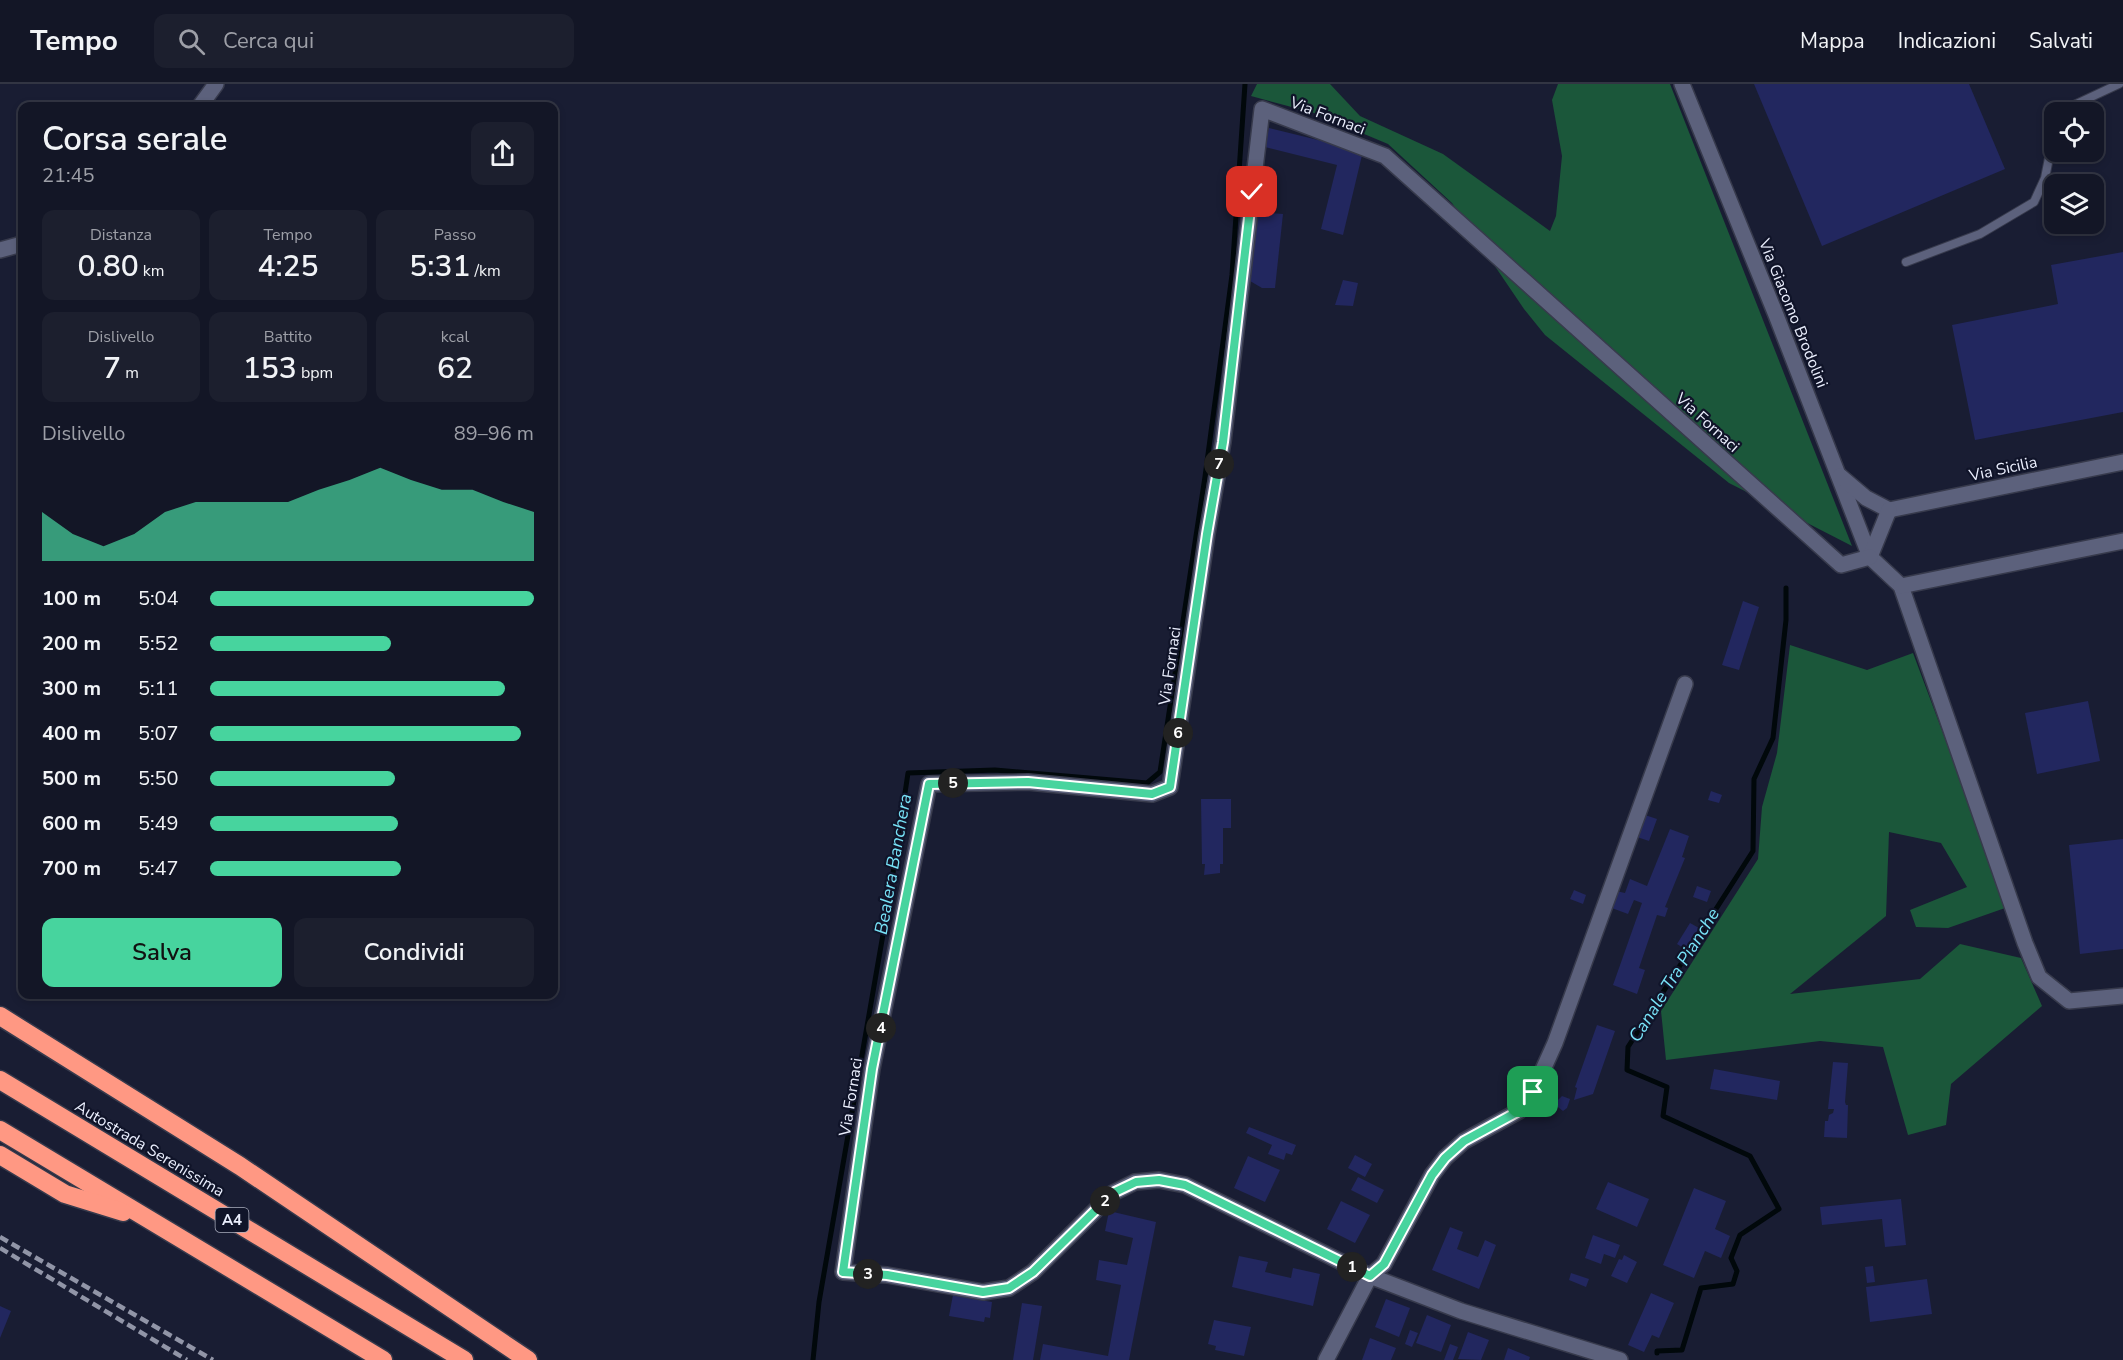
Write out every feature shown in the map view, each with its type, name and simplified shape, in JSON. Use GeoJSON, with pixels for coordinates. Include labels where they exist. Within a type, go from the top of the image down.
{"type":"FeatureCollection","features":[{"type":"Feature","properties":{"kind":"highway"},"geometry":{"type":"LineString","coordinates":[[0,1016],[240,1166],[528,1360]]}},
{"type":"Feature","properties":{"kind":"highway","name":"Autostrada Serenissima"},"geometry":{"type":"LineString","coordinates":[[0,1080],[464,1360]]}},
{"type":"Feature","properties":{"kind":"highway","name":"A4"},"geometry":{"type":"LineString","coordinates":[[0,1130],[383,1360]]}},
{"type":"Feature","properties":{"kind":"highway"},"geometry":{"type":"LineString","coordinates":[[0,1155],[65,1194],[152,1221]]}},
{"type":"Feature","properties":{"kind":"street"},"geometry":{"type":"LineString","coordinates":[[203,102],[216,84]]}},
{"type":"Feature","properties":{"kind":"street","name":"Via Giacomo Brodolini"},"geometry":{"type":"LineString","coordinates":[[1682,84],[1870,557]]}},
{"type":"Feature","properties":{"kind":"street","name":"Via Fornaci"},"geometry":{"type":"LineString","coordinates":[[1370,1276],[1185,1185],[1159,1180],[1136,1182],[1113,1193],[1033,1272],[1009,1288],[983,1292],[887,1275],[843,1272],[872,1069],[929,784],[1028,782],[1152,794],[1170,787],[1207,534],[1223,442],[1262,109],[1385,156],[1841,565],[1870,557]]}},
{"type":"Feature","properties":{"kind":"street"},"geometry":{"type":"LineString","coordinates":[[0,250],[18,245]]}},
{"type":"Feature","properties":{"kind":"street","name":"Via Sicilia"},"geometry":{"type":"LineString","coordinates":[[1889,510],[2123,462]]}},
{"type":"Feature","properties":{"kind":"street"},"geometry":{"type":"LineString","coordinates":[[1839,475],[1866,498],[1889,510],[1870,557],[1901,586],[2025,943],[2039,977],[2069,1001],[2123,996]]}},
{"type":"Feature","properties":{"kind":"street"},"geometry":{"type":"LineString","coordinates":[[1901,586],[2123,541]]}},
{"type":"Feature","properties":{"kind":"street"},"geometry":{"type":"LineString","coordinates":[[1326,1360],[1370,1276],[1384,1264],[1432,1175],[1445,1158],[1464,1141],[1519,1111],[1533,1092],[1555,1043],[1685,684]]}},
{"type":"Feature","properties":{"kind":"street"},"geometry":{"type":"LineString","coordinates":[[1370,1276],[1461,1311],[1620,1360]]}},
{"type":"Feature","properties":{"kind":"lane"},"geometry":{"type":"LineString","coordinates":[[2081,102],[2120,84]]}},
{"type":"Feature","properties":{"kind":"lane"},"geometry":{"type":"LineString","coordinates":[[1906,262],[1980,234],[2034,202],[2045,178],[2048,162]]}},
{"type":"Feature","properties":{"kind":"green space"},"geometry":{"type":"Polygon","coordinates":[[[1257,84],[1330,84],[1360,116],[1443,154],[1550,231],[1556,216],[1562,156],[1552,100],[1558,84],[1670,84],[1852,546],[1729,483],[1545,335],[1524,309],[1452,203],[1388,144],[1314,113],[1251,96],[1257,84]]]}},
{"type":"Feature","properties":{"kind":"green space"},"geometry":{"type":"Polygon","coordinates":[[[1790,645],[1867,670],[1913,653],[2008,907],[1948,928],[1916,927],[1910,910],[1967,887],[1941,843],[1889,832],[1886,916],[1790,994],[1920,979],[1960,944],[2021,958],[2042,1006],[1951,1084],[1946,1125],[1908,1135],[1883,1047],[1820,1041],[1666,1060],[1661,1011],[1758,859],[1762,807],[1777,753],[1790,645]]]}},
{"type":"Feature","properties":{"kind":"building"},"geometry":{"type":"Polygon","coordinates":[[[1754,84],[1969,84],[2005,169],[1822,246],[1754,84]]]}},
{"type":"Feature","properties":{"kind":"building"},"geometry":{"type":"Polygon","coordinates":[[[1269,128],[1363,151],[1343,235],[1321,229],[1337,165],[1265,147],[1269,128]]]}},
{"type":"Feature","properties":{"kind":"building"},"geometry":{"type":"Polygon","coordinates":[[[1258,212],[1283,214],[1275,288],[1262,288],[1250,281],[1258,212]]]}},
{"type":"Feature","properties":{"kind":"building"},"geometry":{"type":"Polygon","coordinates":[[[2123,252],[2123,412],[1975,440],[1952,325],[2058,304],[2051,265],[2123,252]]]}},
{"type":"Feature","properties":{"kind":"building"},"geometry":{"type":"Polygon","coordinates":[[[1343,280],[1358,283],[1353,306],[1335,305],[1343,280]]]}},
{"type":"Feature","properties":{"kind":"building"},"geometry":{"type":"Polygon","coordinates":[[[1743,601],[1759,607],[1739,670],[1722,665],[1743,601]]]}},
{"type":"Feature","properties":{"kind":"building"},"geometry":{"type":"Polygon","coordinates":[[[2088,701],[2100,761],[2037,774],[2025,713],[2088,701]]]}},
{"type":"Feature","properties":{"kind":"building"},"geometry":{"type":"Polygon","coordinates":[[[1711,791],[1722,795],[1719,803],[1708,800],[1711,791]]]}},
{"type":"Feature","properties":{"kind":"building"},"geometry":{"type":"Polygon","coordinates":[[[1201,799],[1231,799],[1231,828],[1223,828],[1223,864],[1220,864],[1220,873],[1204,875],[1201,799]]]}},
{"type":"Feature","properties":{"kind":"building"},"geometry":{"type":"Polygon","coordinates":[[[1645,815],[1657,819],[1649,841],[1637,837],[1645,815]]]}},
{"type":"Feature","properties":{"kind":"building"},"geometry":{"type":"Polygon","coordinates":[[[1670,829],[1689,836],[1682,857],[1685,858],[1665,907],[1668,908],[1665,917],[1657,915],[1639,968],[1645,970],[1637,994],[1613,985],[1642,903],[1634,900],[1628,914],[1609,907],[1616,891],[1625,893],[1630,879],[1647,886],[1670,829]]]}},
{"type":"Feature","properties":{"kind":"building"},"geometry":{"type":"Polygon","coordinates":[[[2123,839],[2123,949],[2080,954],[2069,845],[2123,839]]]}},
{"type":"Feature","properties":{"kind":"building"},"geometry":{"type":"Polygon","coordinates":[[[1697,886],[1711,891],[1707,902],[1693,897],[1697,886]]]}},
{"type":"Feature","properties":{"kind":"building"},"geometry":{"type":"Polygon","coordinates":[[[1574,890],[1586,895],[1583,904],[1570,899],[1574,890]]]}},
{"type":"Feature","properties":{"kind":"building"},"geometry":{"type":"Polygon","coordinates":[[[1690,923],[1699,928],[1685,949],[1677,944],[1690,923]]]}},
{"type":"Feature","properties":{"kind":"building"},"geometry":{"type":"Polygon","coordinates":[[[1597,1025],[1615,1031],[1593,1094],[1574,1100],[1577,1088],[1575,1087],[1597,1025]]]}},
{"type":"Feature","properties":{"kind":"building"},"geometry":{"type":"Polygon","coordinates":[[[1833,1062],[1848,1063],[1845,1102],[1848,1105],[1847,1138],[1824,1137],[1825,1121],[1828,1121],[1834,1109],[1828,1109],[1833,1062]]]}},
{"type":"Feature","properties":{"kind":"building"},"geometry":{"type":"Polygon","coordinates":[[[1714,1069],[1780,1081],[1777,1100],[1710,1089],[1714,1069]]]}},
{"type":"Feature","properties":{"kind":"building"},"geometry":{"type":"Polygon","coordinates":[[[1562,1096],[1570,1099],[1567,1108],[1563,1111],[1554,1104],[1562,1096]]]}},
{"type":"Feature","properties":{"kind":"building"},"geometry":{"type":"Polygon","coordinates":[[[1249,1127],[1296,1145],[1292,1155],[1286,1153],[1284,1160],[1268,1154],[1272,1145],[1246,1133],[1249,1127]]]}},
{"type":"Feature","properties":{"kind":"building"},"geometry":{"type":"Polygon","coordinates":[[[1355,1155],[1372,1164],[1365,1177],[1348,1168],[1355,1155]]]}},
{"type":"Feature","properties":{"kind":"building"},"geometry":{"type":"Polygon","coordinates":[[[1248,1156],[1280,1170],[1265,1202],[1234,1188],[1248,1156]]]}},
{"type":"Feature","properties":{"kind":"building"},"geometry":{"type":"Polygon","coordinates":[[[1358,1177],[1384,1190],[1377,1203],[1351,1190],[1358,1177]]]}},
{"type":"Feature","properties":{"kind":"building"},"geometry":{"type":"Polygon","coordinates":[[[1608,1182],[1649,1199],[1637,1227],[1596,1209],[1608,1182]]]}},
{"type":"Feature","properties":{"kind":"building"},"geometry":{"type":"Polygon","coordinates":[[[1694,1188],[1726,1201],[1715,1229],[1730,1236],[1721,1258],[1705,1251],[1694,1278],[1663,1265],[1694,1188]]]}},
{"type":"Feature","properties":{"kind":"building"},"geometry":{"type":"Polygon","coordinates":[[[1901,1199],[1906,1245],[1885,1247],[1882,1219],[1822,1225],[1820,1207],[1901,1199]]]}},
{"type":"Feature","properties":{"kind":"building"},"geometry":{"type":"Polygon","coordinates":[[[1341,1201],[1370,1215],[1355,1243],[1327,1229],[1341,1201]]]}},
{"type":"Feature","properties":{"kind":"building"},"geometry":{"type":"Polygon","coordinates":[[[1109,1211],[1156,1222],[1129,1360],[1040,1360],[1043,1344],[1108,1356],[1121,1285],[1096,1280],[1099,1260],[1127,1265],[1133,1238],[1105,1231],[1109,1211]]]}},
{"type":"Feature","properties":{"kind":"building"},"geometry":{"type":"Polygon","coordinates":[[[1450,1227],[1463,1232],[1457,1249],[1478,1257],[1485,1240],[1496,1245],[1479,1289],[1432,1270],[1450,1227]]]}},
{"type":"Feature","properties":{"kind":"building"},"geometry":{"type":"Polygon","coordinates":[[[1593,1235],[1620,1245],[1615,1258],[1604,1254],[1601,1264],[1585,1258],[1593,1235]]]}},
{"type":"Feature","properties":{"kind":"building"},"geometry":{"type":"Polygon","coordinates":[[[1624,1255],[1637,1262],[1627,1283],[1611,1276],[1619,1259],[1622,1260],[1624,1255]]]}},
{"type":"Feature","properties":{"kind":"building"},"geometry":{"type":"Polygon","coordinates":[[[1239,1256],[1268,1262],[1265,1272],[1291,1278],[1293,1268],[1320,1274],[1313,1306],[1232,1287],[1239,1256]]]}},
{"type":"Feature","properties":{"kind":"building"},"geometry":{"type":"Polygon","coordinates":[[[1873,1266],[1875,1282],[1867,1283],[1865,1267],[1873,1266]]]}},
{"type":"Feature","properties":{"kind":"building"},"geometry":{"type":"Polygon","coordinates":[[[1571,1273],[1589,1279],[1586,1287],[1569,1280],[1571,1273]]]}},
{"type":"Feature","properties":{"kind":"building"},"geometry":{"type":"Polygon","coordinates":[[[1927,1279],[1932,1314],[1870,1322],[1866,1287],[1927,1279]]]}},
{"type":"Feature","properties":{"kind":"building"},"geometry":{"type":"Polygon","coordinates":[[[1651,1293],[1674,1303],[1659,1338],[1652,1335],[1644,1352],[1628,1345],[1651,1293]]]}},
{"type":"Feature","properties":{"kind":"building"},"geometry":{"type":"Polygon","coordinates":[[[953,1295],[992,1302],[990,1318],[985,1317],[984,1322],[949,1316],[953,1295]]]}},
{"type":"Feature","properties":{"kind":"building"},"geometry":{"type":"Polygon","coordinates":[[[1386,1299],[1410,1308],[1399,1337],[1375,1327],[1386,1299]]]}},
{"type":"Feature","properties":{"kind":"building"},"geometry":{"type":"Polygon","coordinates":[[[1022,1303],[1042,1306],[1033,1360],[1013,1360],[1022,1303]]]}},
{"type":"Feature","properties":{"kind":"building"},"geometry":{"type":"Polygon","coordinates":[[[0,1306],[11,1311],[0,1338],[0,1306]]]}},
{"type":"Feature","properties":{"kind":"building"},"geometry":{"type":"Polygon","coordinates":[[[1427,1315],[1451,1325],[1441,1352],[1416,1343],[1427,1315]]]}},
{"type":"Feature","properties":{"kind":"building"},"geometry":{"type":"Polygon","coordinates":[[[1214,1320],[1251,1327],[1244,1356],[1215,1350],[1216,1346],[1208,1344],[1214,1320]]]}},
{"type":"Feature","properties":{"kind":"building"},"geometry":{"type":"Polygon","coordinates":[[[1410,1330],[1418,1333],[1412,1347],[1405,1344],[1410,1330]]]}},
{"type":"Feature","properties":{"kind":"building"},"geometry":{"type":"Polygon","coordinates":[[[1468,1332],[1489,1340],[1481,1360],[1458,1359],[1468,1332]]]}},
{"type":"Feature","properties":{"kind":"building"},"geometry":{"type":"Polygon","coordinates":[[[1370,1338],[1396,1348],[1391,1360],[1362,1360],[1370,1338]]]}},
{"type":"Feature","properties":{"kind":"building"},"geometry":{"type":"Polygon","coordinates":[[[1450,1344],[1458,1347],[1453,1360],[1444,1360],[1450,1344]]]}},
{"type":"Feature","properties":{"kind":"building"},"geometry":{"type":"Polygon","coordinates":[[[1508,1348],[1530,1357],[1529,1360],[1504,1360],[1508,1348]]]}},
{"type":"Feature","properties":{"kind":"waterway","name":"Bealera Banchera"},"geometry":{"type":"LineString","coordinates":[[813,1360],[819,1302],[889,900],[908,773],[995,770],[1147,783],[1160,772],[1205,477],[1232,275],[1245,84]]}},
{"type":"Feature","properties":{"kind":"waterway","name":"Canale Tra Pianche"},"geometry":{"type":"LineString","coordinates":[[1657,1353],[1657,1351],[1682,1350],[1701,1288],[1733,1284],[1737,1271],[1731,1258],[1740,1235],[1779,1209],[1750,1156],[1663,1116],[1667,1087],[1627,1070],[1628,1047],[1753,851],[1754,779],[1773,738],[1786,620],[1786,588]]}},
{"type":"Feature","properties":{"kind":"railway"},"geometry":{"type":"LineString","coordinates":[[0,1237],[213,1360]]}},
{"type":"Feature","properties":{"kind":"railway"},"geometry":{"type":"LineString","coordinates":[[0,1248],[187,1360]]}},
{"type":"Feature","properties":{"kind":"route"},"geometry":{"type":"LineString","coordinates":[[1252,192],[1223,442],[1207,534],[1170,787],[1152,794],[1028,782],[929,784],[872,1069],[843,1272],[887,1275],[983,1292],[1009,1288],[1033,1272],[1113,1193],[1136,1182],[1159,1180],[1185,1185],[1370,1276],[1384,1264],[1432,1175],[1445,1158],[1464,1141],[1519,1111],[1533,1092]]}}]}
